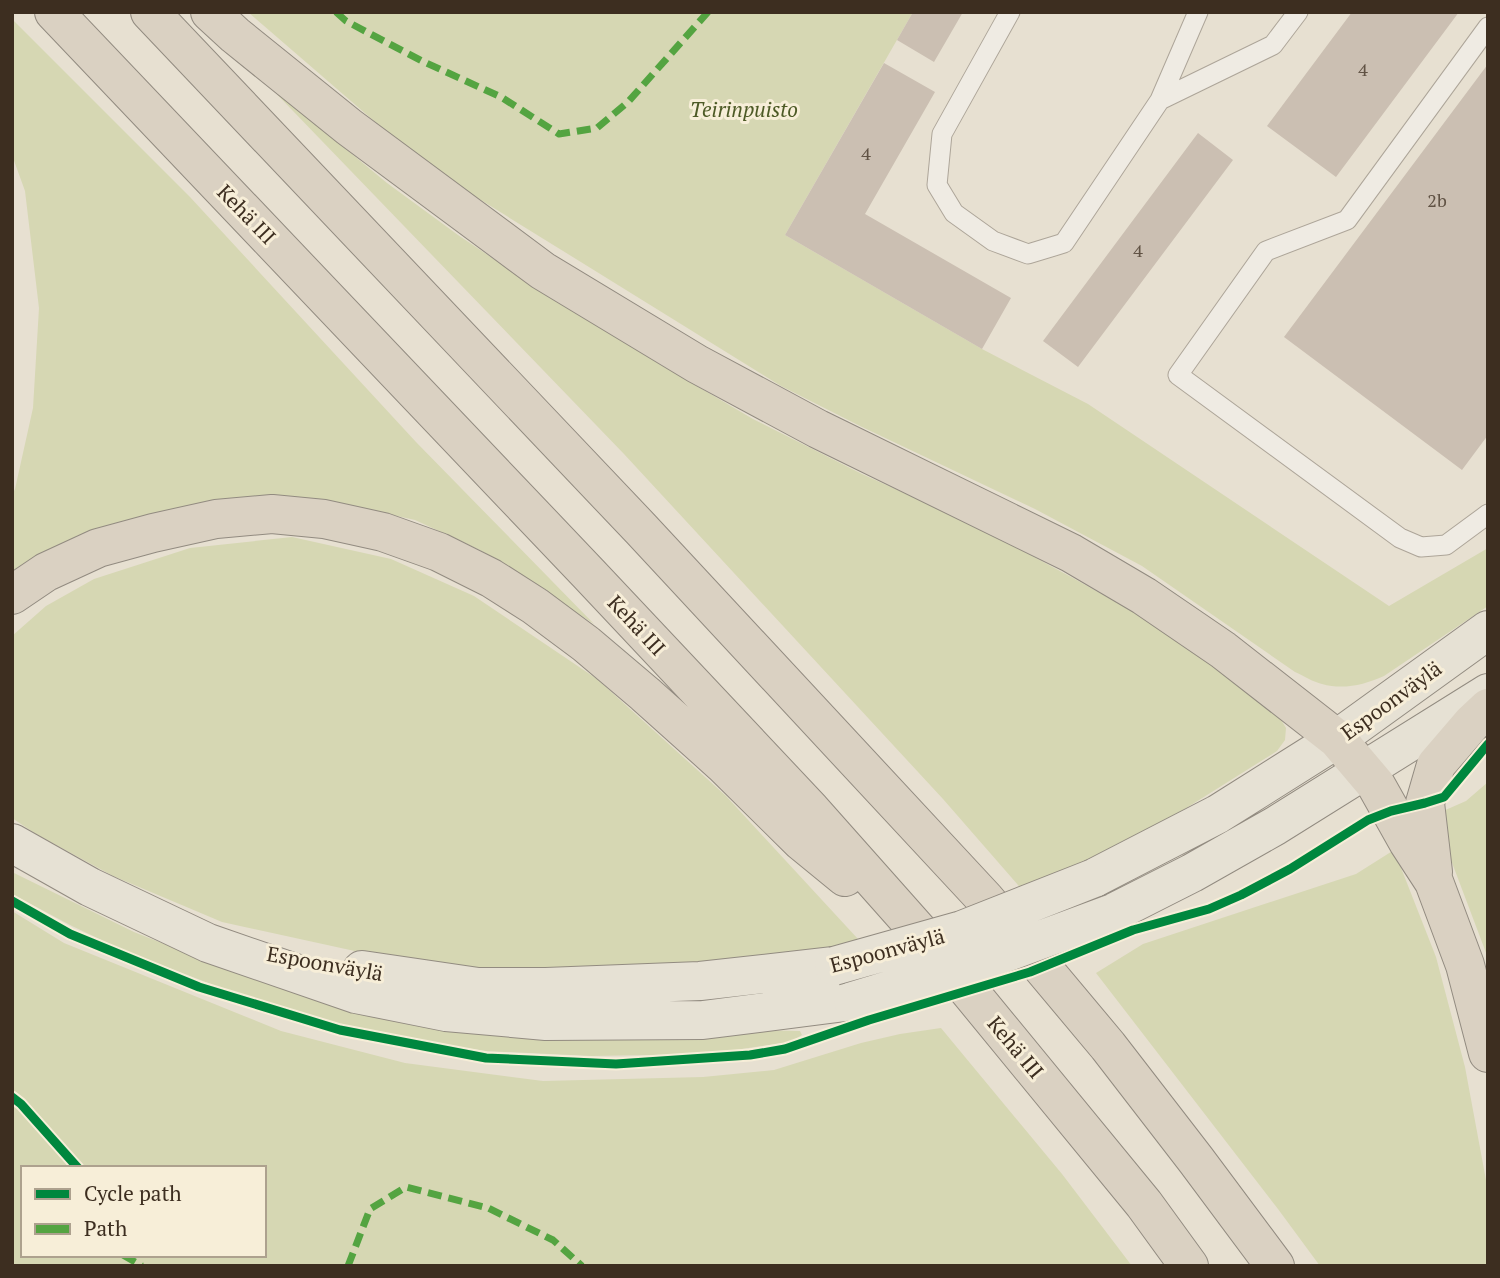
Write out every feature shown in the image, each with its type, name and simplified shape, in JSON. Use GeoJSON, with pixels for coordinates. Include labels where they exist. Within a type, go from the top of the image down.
{"type":"FeatureCollection","features":[{"type":"Feature","properties":{"kind":"highway","name":"Kehä III"},"geometry":{"type":"LineString","coordinates":[[54,12],[811,810],[938,953],[1144,1204],[1189,1266]]}},
{"type":"Feature","properties":{"kind":"highway"},"geometry":{"type":"LineString","coordinates":[[150,12],[641,529],[985,899],[1108,1046],[1275,1266]]}},
{"type":"Feature","properties":{"kind":"highway"},"geometry":{"type":"LineString","coordinates":[[210,12],[349,127],[543,271],[697,364],[818,429],[1071,553],[1102,571],[1223,650],[1337,739],[1376,785],[1434,881],[1465,965],[1488,1053]]}},
{"type":"Feature","properties":{"kind":"highway"},"geometry":{"type":"LineString","coordinates":[[12,596],[46,572],[98,548],[216,519],[272,514],[324,519],[383,532],[439,552],[491,578],[586,644],[723,764],[801,841],[938,953]]}},
{"type":"Feature","properties":{"kind":"highway"},"geometry":{"type":"LineString","coordinates":[[1434,881],[1425,803],[1436,765],[1488,708]]}},
{"type":"Feature","properties":{"kind":"main road","name":"Espoonväylä"},"geometry":{"type":"LineString","coordinates":[[208,943],[391,975],[478,987],[700,982],[834,966],[961,930],[1094,878],[1218,814],[1337,739],[1488,630]]}},
{"type":"Feature","properties":{"kind":"main road","name":"Espoonväylä"},"geometry":{"type":"LineString","coordinates":[[12,843],[90,887],[208,943],[356,994],[446,1012],[546,1021],[703,1020],[853,1001],[978,963],[1113,913],[1204,867],[1275,826],[1488,693]]}},
{"type":"Feature","properties":{"kind":"lane"},"geometry":{"type":"LineString","coordinates":[[1010,12],[942,134],[937,185],[954,214],[993,241],[1028,254],[1064,243],[1160,100],[1198,12]]}},
{"type":"Feature","properties":{"kind":"lane"},"geometry":{"type":"LineString","coordinates":[[1160,100],[1273,45],[1298,12]]}},
{"type":"Feature","properties":{"kind":"lane"},"geometry":{"type":"LineString","coordinates":[[1488,27],[1347,220],[1266,251],[1178,375],[1400,538],[1421,547],[1446,545],[1488,514]]}},
{"type":"Feature","properties":{"kind":"green space","name":"Teirinpuisto"},"geometry":{"type":"Polygon","coordinates":[[[248,12],[913,12],[785,235],[982,349],[1088,404],[1389,606],[1488,548],[1488,606],[1384,676],[1361,684],[1330,686],[1295,672],[1142,566],[1035,509],[781,386],[463,189],[381,127],[248,12]]]}},
{"type":"Feature","properties":{"kind":"green space"},"geometry":{"type":"Polygon","coordinates":[[[12,19],[190,197],[416,442],[594,624],[480,550],[415,520],[326,500],[226,504],[12,585],[12,495],[33,408],[39,308],[25,191],[12,155],[12,19]]]}},
{"type":"Feature","properties":{"kind":"green space"},"geometry":{"type":"Polygon","coordinates":[[[266,83],[387,183],[458,235],[656,362],[753,419],[862,474],[973,524],[1146,619],[1237,680],[1280,718],[1286,728],[1285,740],[1277,751],[1180,812],[1024,892],[943,799],[624,454],[266,83]]]}},
{"type":"Feature","properties":{"kind":"green space"},"geometry":{"type":"Polygon","coordinates":[[[292,537],[391,559],[474,596],[597,679],[726,796],[858,939],[830,948],[739,963],[513,972],[405,962],[222,922],[113,876],[12,818],[12,636],[46,606],[94,579],[190,548],[292,537]]]}},
{"type":"Feature","properties":{"kind":"green space"},"geometry":{"type":"Polygon","coordinates":[[[1488,782],[1488,958],[1434,815],[1466,801],[1488,782]]]}},
{"type":"Feature","properties":{"kind":"green space"},"geometry":{"type":"Polygon","coordinates":[[[1394,850],[1436,957],[1465,1067],[1488,1191],[1488,1266],[1320,1266],[1096,973],[1143,944],[1356,874],[1394,850]]]}},
{"type":"Feature","properties":{"kind":"green space"},"geometry":{"type":"Polygon","coordinates":[[[12,872],[134,932],[225,968],[740,1030],[800,1031],[802,1035],[790,1042],[707,1054],[592,1056],[486,1051],[340,1025],[216,986],[125,951],[12,894],[12,872]]]}},
{"type":"Feature","properties":{"kind":"green space"},"geometry":{"type":"Polygon","coordinates":[[[12,911],[64,943],[281,1031],[405,1063],[543,1081],[703,1077],[774,1070],[861,1043],[941,1028],[1062,1174],[1132,1266],[12,1266],[12,911]]]}},
{"type":"Feature","properties":{"kind":"building"},"geometry":{"type":"Polygon","coordinates":[[[913,12],[963,12],[934,62],[897,40],[913,12]]]}},
{"type":"Feature","properties":{"kind":"building"},"geometry":{"type":"Polygon","coordinates":[[[1352,12],[1459,12],[1336,177],[1267,126],[1352,12]]]}},
{"type":"Feature","properties":{"kind":"building"},"geometry":{"type":"Polygon","coordinates":[[[884,63],[935,92],[865,214],[1011,298],[982,349],[785,235],[884,63]]]}},
{"type":"Feature","properties":{"kind":"building"},"geometry":{"type":"Polygon","coordinates":[[[1488,64],[1488,435],[1462,470],[1284,337],[1488,64]]]}},
{"type":"Feature","properties":{"kind":"building"},"geometry":{"type":"Polygon","coordinates":[[[1198,133],[1233,160],[1078,367],[1043,341],[1198,133]]]}},
{"type":"Feature","properties":{"kind":"marked path"},"geometry":{"type":"LineString","coordinates":[[336,12],[346,21],[422,61],[501,97],[559,134],[597,128],[628,102],[708,12]]}},
{"type":"Feature","properties":{"kind":"marked path"},"geometry":{"type":"LineString","coordinates":[[348,1266],[370,1209],[406,1187],[488,1208],[553,1240],[582,1266]]}},
{"type":"Feature","properties":{"kind":"marked path"},"geometry":{"type":"LineString","coordinates":[[126,1257],[142,1266]]}},
{"type":"Feature","properties":{"kind":"cycle path"},"geometry":{"type":"LineString","coordinates":[[12,901],[70,934],[199,987],[340,1030],[486,1058],[616,1064],[750,1055],[785,1049],[869,1020],[1030,972],[1133,930],[1209,909],[1290,869],[1368,820],[1444,797],[1488,744]]}},
{"type":"Feature","properties":{"kind":"cycle path"},"geometry":{"type":"LineString","coordinates":[[12,1097],[76,1166]]}}]}
